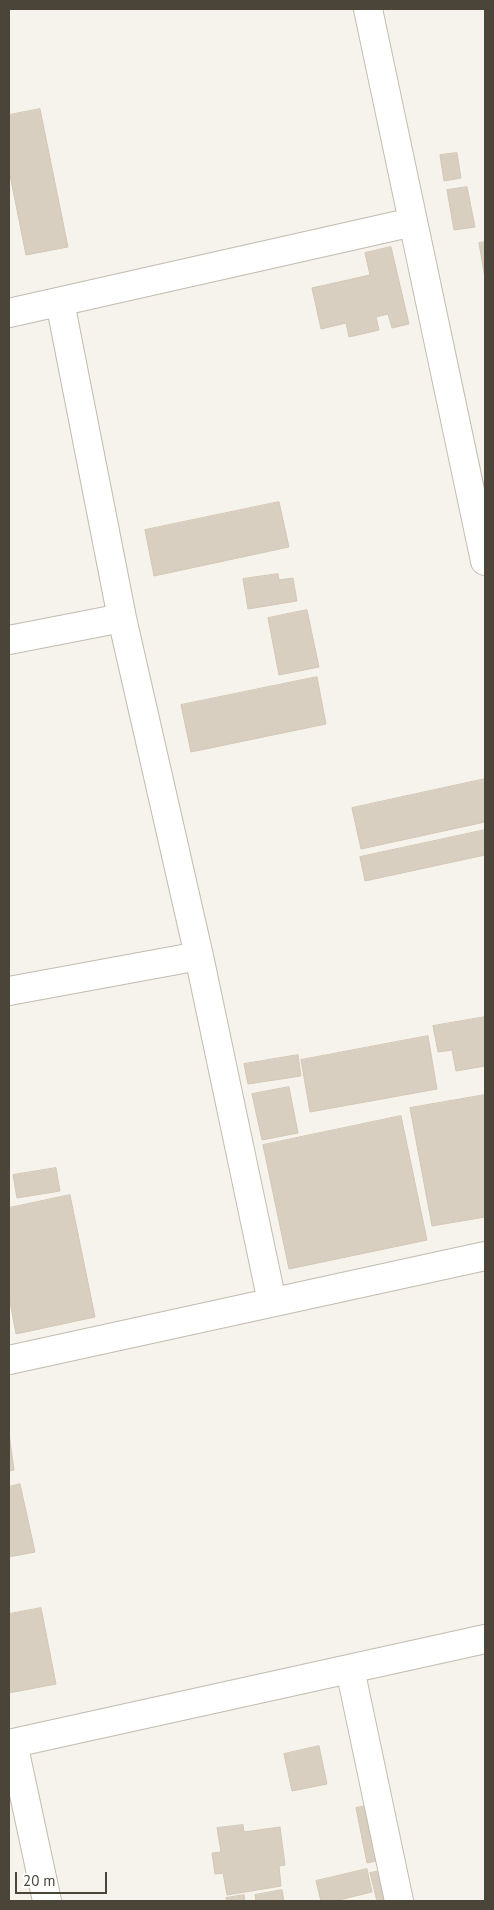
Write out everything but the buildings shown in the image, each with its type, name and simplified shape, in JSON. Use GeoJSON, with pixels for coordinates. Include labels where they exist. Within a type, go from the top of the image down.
{"type":"FeatureCollection","features":[{"type":"Feature","properties":{"kind":"street"},"geometry":{"type":"LineString","coordinates":[[368,9],[485,561]]}},
{"type":"Feature","properties":{"kind":"street"},"geometry":{"type":"LineString","coordinates":[[9,313],[414,222]]}},
{"type":"Feature","properties":{"kind":"street"},"geometry":{"type":"LineString","coordinates":[[60,302],[122,618],[199,956],[272,1302]]}},
{"type":"Feature","properties":{"kind":"street"},"geometry":{"type":"LineString","coordinates":[[9,640],[122,618]]}},
{"type":"Feature","properties":{"kind":"street"},"geometry":{"type":"LineString","coordinates":[[9,991],[199,956]]}},
{"type":"Feature","properties":{"kind":"street"},"geometry":{"type":"LineString","coordinates":[[9,1360],[485,1256]]}},
{"type":"Feature","properties":{"kind":"street"},"geometry":{"type":"LineString","coordinates":[[47,1901],[11,1743],[485,1639]]}},
{"type":"Feature","properties":{"kind":"street"},"geometry":{"type":"LineString","coordinates":[[350,1669],[399,1901]]}}]}
